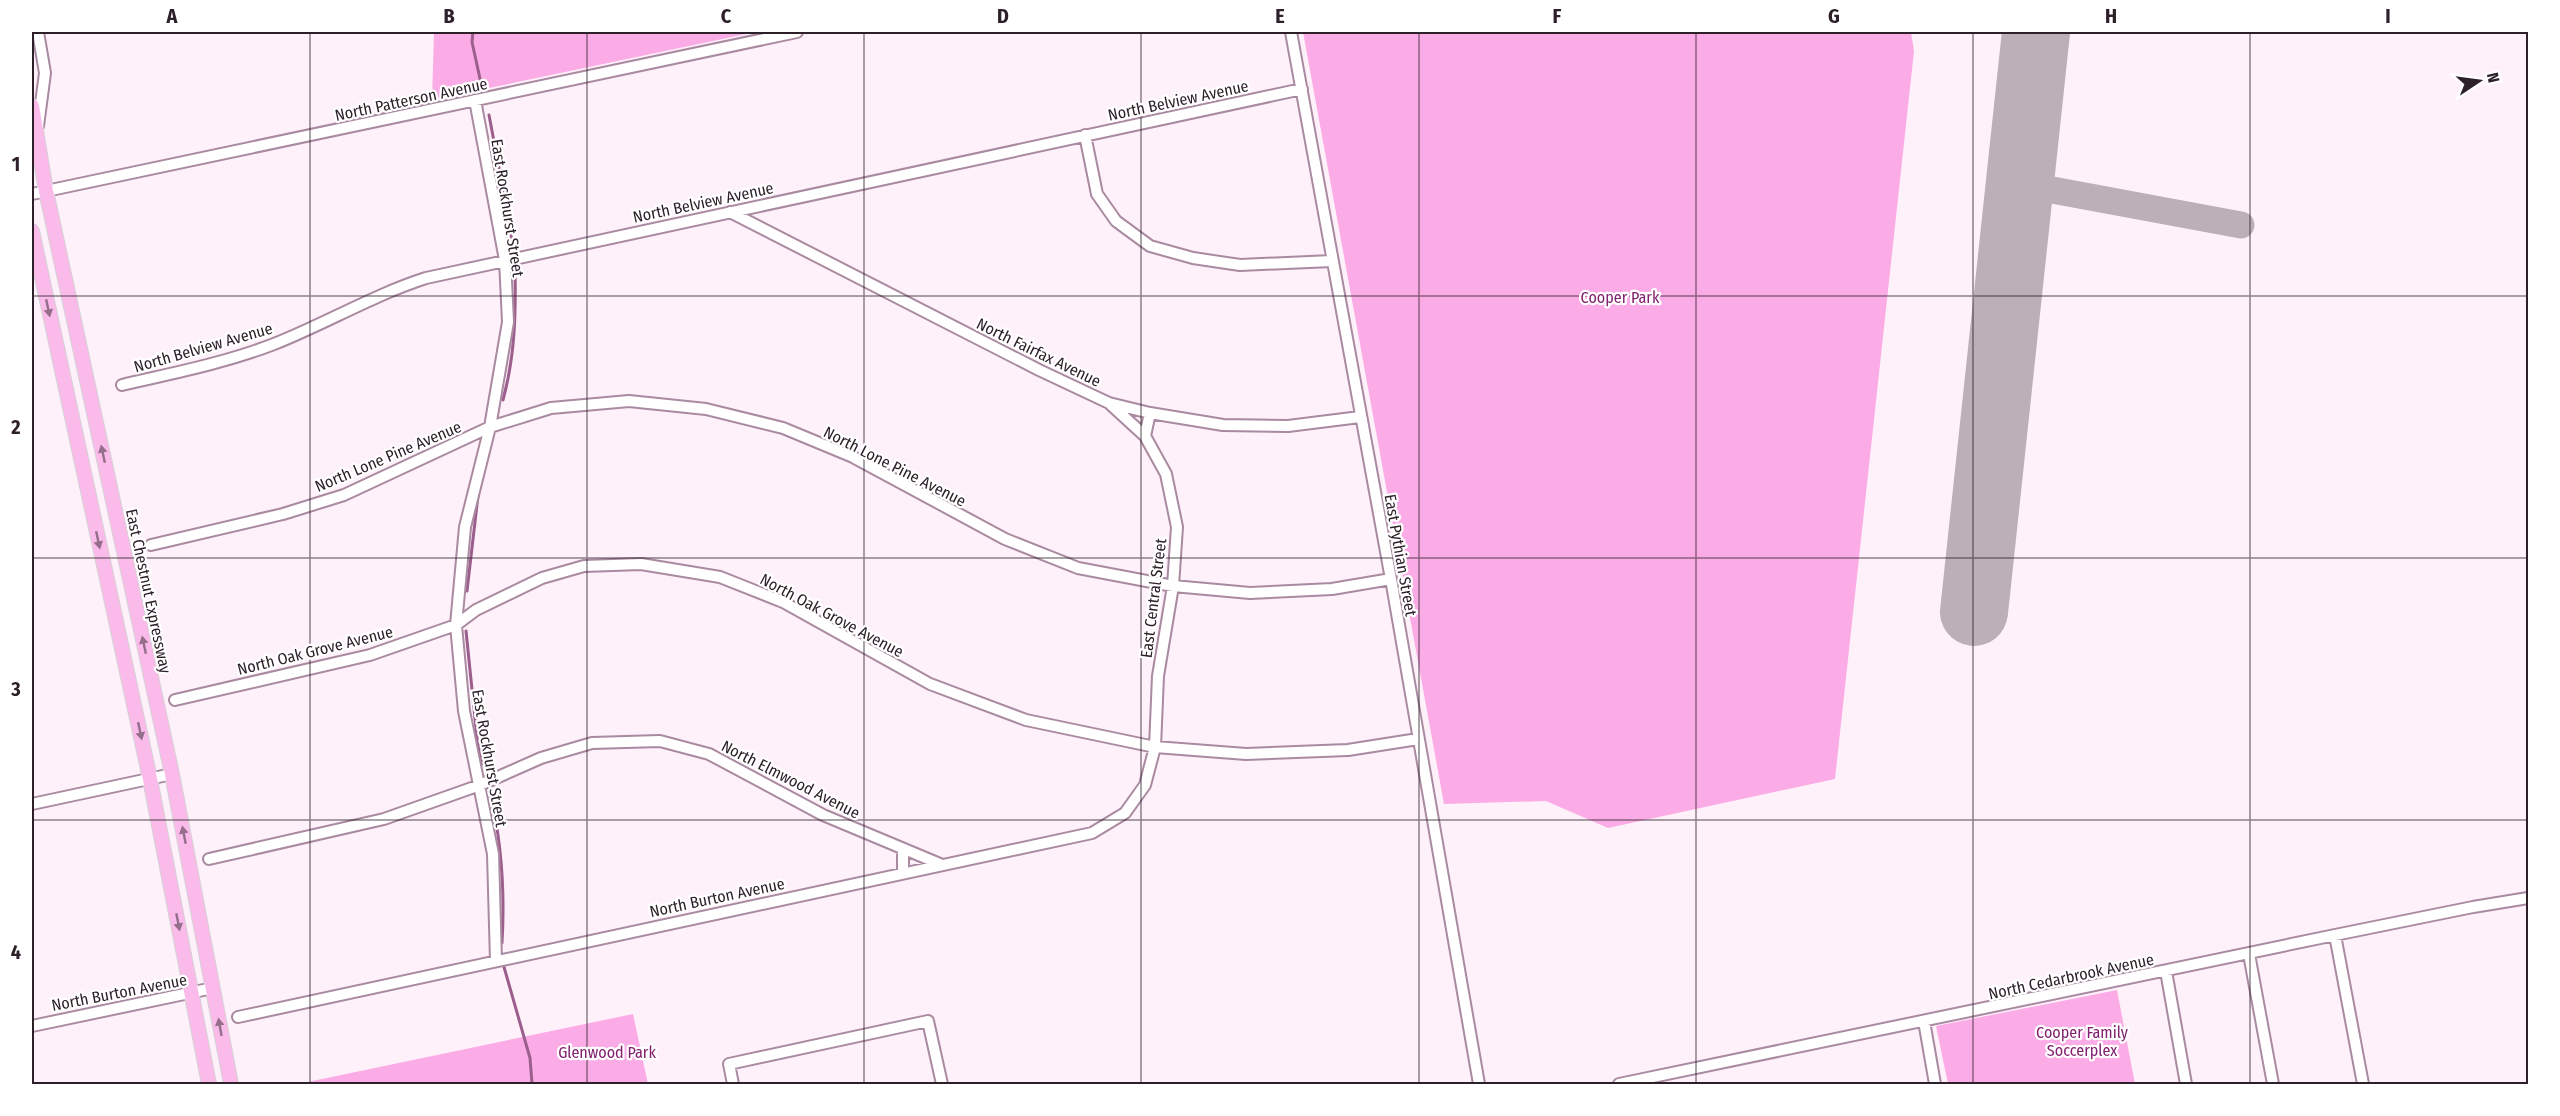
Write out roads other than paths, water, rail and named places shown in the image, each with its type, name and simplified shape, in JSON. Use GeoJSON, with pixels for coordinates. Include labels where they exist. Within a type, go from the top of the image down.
{"type":"FeatureCollection","features":[{"type":"Feature","properties":{"kind":"main road","name":"East Chestnut Expressway"},"geometry":{"type":"LineString","coordinates":[[32,106],[46,191],[172,774],[231,1084]]}},
{"type":"Feature","properties":{"kind":"main road"},"geometry":{"type":"LineString","coordinates":[[32,231],[150,779],[209,1084]]}},
{"type":"Feature","properties":{"kind":"street"},"geometry":{"type":"LineString","coordinates":[[37,135],[45,73],[38,32]]}},
{"type":"Feature","properties":{"kind":"street","name":"North Patterson Avenue"},"geometry":{"type":"LineString","coordinates":[[32,194],[797,32]]}},
{"type":"Feature","properties":{"kind":"street","name":"East Pythian Street"},"geometry":{"type":"LineString","coordinates":[[1291,32],[1391,579],[1479,1084]]}},
{"type":"Feature","properties":{"kind":"street","name":"North Belview Avenue"},"geometry":{"type":"LineString","coordinates":[[122,385],[248,354],[304,332],[399,286],[426,278],[1302,89]]}},
{"type":"Feature","properties":{"kind":"street","name":"East Rockhurst Street"},"geometry":{"type":"LineString","coordinates":[[475,100],[504,260],[508,322],[489,427],[465,527],[456,625],[464,711],[493,854],[496,961]]}},
{"type":"Feature","properties":{"kind":"street"},"geometry":{"type":"LineString","coordinates":[[1085,135],[1097,194],[1116,221],[1150,246],[1193,258],[1240,265],[1332,261]]}},
{"type":"Feature","properties":{"kind":"street","name":"North Fairfax Avenue"},"geometry":{"type":"LineString","coordinates":[[730,212],[974,337],[1109,403],[1150,413],[1223,425],[1277,426],[1360,417]]}},
{"type":"Feature","properties":{"kind":"street","name":"North Lone Pine Avenue"},"geometry":{"type":"LineString","coordinates":[[151,546],[283,514],[344,495],[489,427],[551,408],[629,401],[706,408],[783,428],[853,457],[1005,539],[1078,568],[1173,586],[1250,593],[1332,589],[1391,579]]}},
{"type":"Feature","properties":{"kind":"street","name":"East Central Street"},"geometry":{"type":"LineString","coordinates":[[1109,403],[1145,436],[1166,474],[1177,527],[1173,586],[1158,676],[1155,747]]}},
{"type":"Feature","properties":{"kind":"street"},"geometry":{"type":"LineString","coordinates":[[1145,436],[1150,413]]}},
{"type":"Feature","properties":{"kind":"street","name":"North Oak Grove Avenue"},"geometry":{"type":"LineString","coordinates":[[175,700],[370,655],[456,625],[476,610],[542,578],[584,566],[641,564],[720,577],[783,602],[930,684],[1026,720],[1155,747],[1246,754],[1348,750],[1418,739]]}},
{"type":"Feature","properties":{"kind":"street","name":"North Elmwood Avenue"},"geometry":{"type":"LineString","coordinates":[[209,859],[384,819],[480,785],[541,758],[592,743],[660,741],[709,754],[823,816],[941,864]]}},
{"type":"Feature","properties":{"kind":"street","name":"North Burton Avenue"},"geometry":{"type":"LineString","coordinates":[[238,1017],[1092,833],[1125,813],[1145,785],[1155,747]]}},
{"type":"Feature","properties":{"kind":"street"},"geometry":{"type":"LineString","coordinates":[[32,804],[172,774]]}},
{"type":"Feature","properties":{"kind":"street"},"geometry":{"type":"LineString","coordinates":[[903,849],[903,873]]}},
{"type":"Feature","properties":{"kind":"street","name":"North Cedarbrook Avenue"},"geometry":{"type":"LineString","coordinates":[[1619,1084],[2335,935],[2529,898]]}},
{"type":"Feature","properties":{"kind":"street"},"geometry":{"type":"LineString","coordinates":[[2335,935],[2363,1084]]}},
{"type":"Feature","properties":{"kind":"street"},"geometry":{"type":"LineString","coordinates":[[2249,954],[2273,1084]]}},
{"type":"Feature","properties":{"kind":"street"},"geometry":{"type":"LineString","coordinates":[[2166,971],[2186,1084]]}},
{"type":"Feature","properties":{"kind":"street","name":"North Burton Avenue"},"geometry":{"type":"LineString","coordinates":[[32,1026],[213,988]]}},
{"type":"Feature","properties":{"kind":"street"},"geometry":{"type":"LineString","coordinates":[[734,1084],[729,1064],[928,1021],[942,1084]]}},
{"type":"Feature","properties":{"kind":"street"},"geometry":{"type":"LineString","coordinates":[[1924,1021],[1935,1084]]}},
{"type":"Feature","properties":{"kind":"waterway"},"geometry":{"type":"LineString","coordinates":[[473,32],[472,42],[482,88]]}},
{"type":"Feature","properties":{"kind":"waterway"},"geometry":{"type":"LineString","coordinates":[[489,115],[499,168]]}},
{"type":"Feature","properties":{"kind":"waterway"},"geometry":{"type":"LineString","coordinates":[[501,178],[513,246]]}},
{"type":"Feature","properties":{"kind":"waterway"},"geometry":{"type":"LineString","coordinates":[[503,400],[514,335],[515,268]]}},
{"type":"Feature","properties":{"kind":"waterway"},"geometry":{"type":"LineString","coordinates":[[467,591],[478,496]]}},
{"type":"Feature","properties":{"kind":"waterway"},"geometry":{"type":"LineString","coordinates":[[466,631],[477,738],[483,764]]}},
{"type":"Feature","properties":{"kind":"waterway"},"geometry":{"type":"LineString","coordinates":[[490,793],[502,868],[502,943]]}},
{"type":"Feature","properties":{"kind":"waterway"},"geometry":{"type":"LineString","coordinates":[[504,967],[530,1058],[532,1084]]}},
{"type":"Feature","properties":{"kind":"park label","name":"Cooper Park"},"geometry":{"type":"Point","coordinates":[1620,297]}},
{"type":"Feature","properties":{"kind":"park label","name":"Cooper Family Soccerplex"},"geometry":{"type":"Point","coordinates":[2082,1041]}},
{"type":"Feature","properties":{"kind":"park label","name":"Glenwood Park"},"geometry":{"type":"Point","coordinates":[607,1052]}}]}
